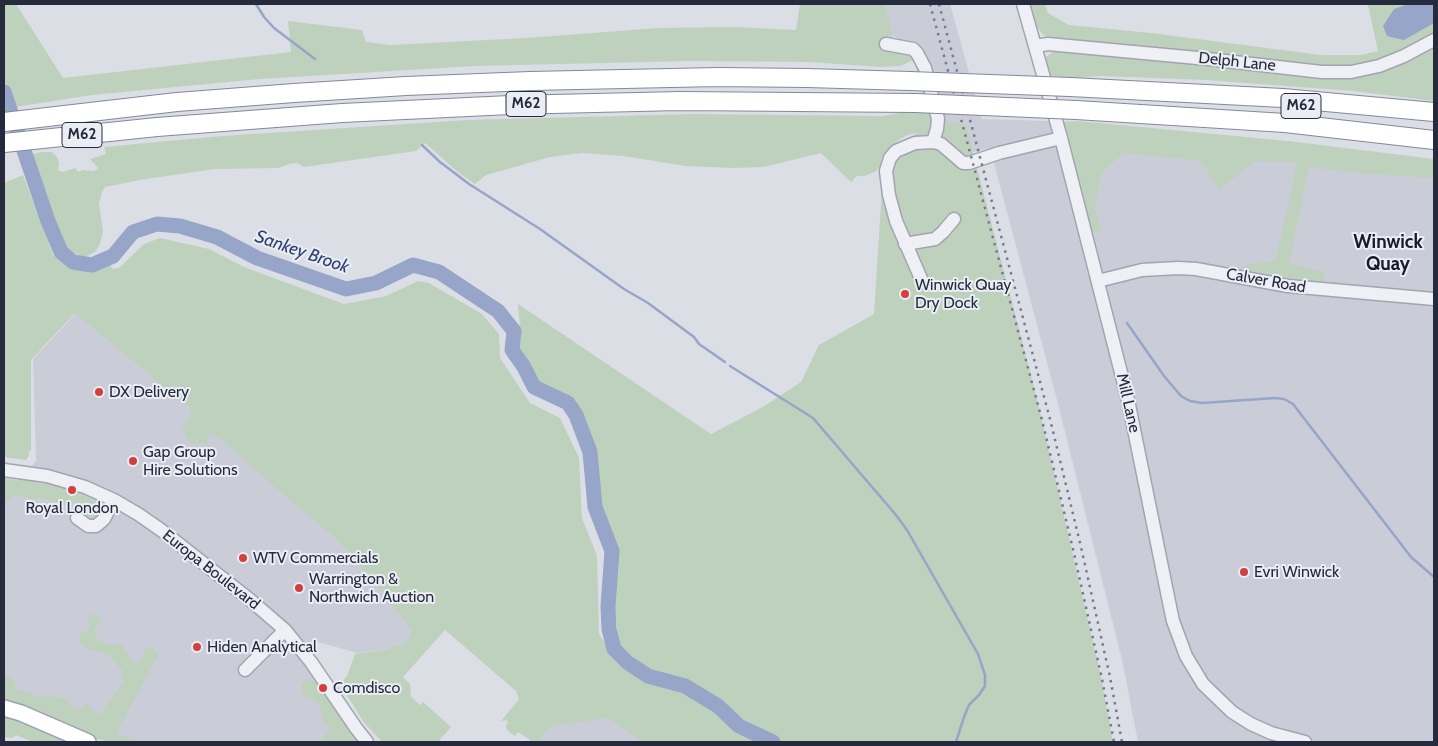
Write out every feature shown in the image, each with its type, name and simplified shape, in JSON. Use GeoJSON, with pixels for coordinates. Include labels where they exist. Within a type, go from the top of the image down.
{"type":"FeatureCollection","features":[{"type":"Feature","properties":{"kind":"highway","name":"M62"},"geometry":{"type":"LineString","coordinates":[[12,121],[177,102],[294,93],[530,81],[718,77],[807,78],[1070,87],[1167,93],[1344,110],[1434,121]]}},
{"type":"Feature","properties":{"kind":"highway"},"geometry":{"type":"LineString","coordinates":[[1167,93],[1283,98],[1434,112]]}},
{"type":"Feature","properties":{"kind":"highway","name":"M62"},"geometry":{"type":"LineString","coordinates":[[4,143],[157,127],[342,113],[510,105],[680,101],[916,103],[1076,110],[1286,123],[1434,140]]}},
{"type":"Feature","properties":{"kind":"highway"},"geometry":{"type":"LineString","coordinates":[[1170,116],[1434,151]]}},
{"type":"Feature","properties":{"kind":"main road"},"geometry":{"type":"LineString","coordinates":[[4,708],[21,713],[88,742]]}},
{"type":"Feature","properties":{"kind":"street","name":"Mill Lane"},"geometry":{"type":"LineString","coordinates":[[1023,4],[1061,138],[1128,400],[1170,605],[1186,656],[1203,684],[1232,712],[1270,738],[1305,742]]}},
{"type":"Feature","properties":{"kind":"street","name":"Delph Lane"},"geometry":{"type":"LineString","coordinates":[[1035,46],[1048,44],[1154,53],[1322,72],[1351,72],[1379,66],[1404,56],[1434,40]]}},
{"type":"Feature","properties":{"kind":"street"},"geometry":{"type":"LineString","coordinates":[[886,44],[913,49],[917,52],[925,68],[938,119],[933,142]]}},
{"type":"Feature","properties":{"kind":"street"},"geometry":{"type":"LineString","coordinates":[[922,281],[896,221],[889,195],[887,166],[890,158],[896,151],[904,146],[915,143],[933,142],[941,144],[963,163],[969,163],[999,153],[1061,138]]}},
{"type":"Feature","properties":{"kind":"street"},"geometry":{"type":"LineString","coordinates":[[905,244],[935,239],[954,219]]}},
{"type":"Feature","properties":{"kind":"street","name":"Calver Road"},"geometry":{"type":"LineString","coordinates":[[1098,282],[1142,270],[1187,268],[1213,271],[1288,286],[1434,299]]}},
{"type":"Feature","properties":{"kind":"street","name":"Europa Boulevard"},"geometry":{"type":"LineString","coordinates":[[4,470],[30,473],[85,487],[114,500],[138,514],[192,554],[285,630],[312,662],[366,742]]}},
{"type":"Feature","properties":{"kind":"street"},"geometry":{"type":"LineString","coordinates":[[77,518],[88,526],[96,526],[104,519],[114,500]]}},
{"type":"Feature","properties":{"kind":"street"},"geometry":{"type":"LineString","coordinates":[[245,670],[285,630]]}},
{"type":"Feature","properties":{"kind":"shaded area"},"geometry":{"type":"Polygon","coordinates":[[[885,4],[950,4],[982,119],[1049,121],[1055,144],[1434,167],[1434,742],[1138,742],[1122,660],[1058,404],[990,148],[960,155],[931,137],[915,63],[891,32],[885,4]]]}},
{"type":"Feature","properties":{"kind":"shaded area"},"geometry":{"type":"Polygon","coordinates":[[[79,310],[351,544],[419,616],[406,643],[383,650],[357,653],[318,642],[298,653],[360,742],[129,742],[4,688],[4,501],[36,461],[33,359],[79,310]]]}},
{"type":"Feature","properties":{"kind":"shaded area"},"geometry":{"type":"Polygon","coordinates":[[[608,716],[647,742],[538,742],[551,726],[608,716]]]}},
{"type":"Feature","properties":{"kind":"green space"},"geometry":{"type":"Polygon","coordinates":[[[4,4],[16,4],[63,78],[291,52],[288,21],[362,30],[366,42],[391,45],[526,38],[658,28],[734,27],[796,30],[800,4],[885,4],[895,44],[908,45],[915,59],[901,66],[881,67],[809,62],[691,61],[475,66],[260,79],[92,95],[15,107],[4,79],[4,4]]]}},
{"type":"Feature","properties":{"kind":"green space"},"geometry":{"type":"Polygon","coordinates":[[[1030,4],[1045,4],[1048,13],[1069,25],[1151,33],[1321,55],[1361,55],[1378,51],[1368,5],[1434,4],[1434,101],[1353,91],[1206,80],[1049,76],[1045,58],[1054,51],[1084,51],[1339,76],[1376,61],[1358,65],[1314,65],[1049,37],[1044,36],[1036,25],[1030,4]]]}},
{"type":"Feature","properties":{"kind":"green space"},"geometry":{"type":"Polygon","coordinates":[[[932,111],[938,119],[966,125],[1037,399],[1101,677],[1113,742],[643,742],[608,718],[551,726],[538,742],[528,742],[530,740],[518,732],[515,736],[507,730],[508,722],[506,720],[501,721],[519,699],[516,691],[445,630],[403,677],[410,684],[411,697],[420,705],[423,702],[451,727],[438,742],[382,742],[363,721],[340,684],[347,676],[355,654],[383,650],[406,643],[412,630],[362,567],[334,537],[221,439],[207,433],[208,445],[190,443],[182,427],[191,415],[190,408],[75,313],[31,360],[31,451],[29,451],[26,460],[4,457],[4,183],[23,175],[53,255],[71,267],[90,271],[103,269],[109,264],[113,269],[119,268],[144,244],[160,238],[209,249],[244,267],[344,304],[386,296],[418,281],[429,283],[482,314],[499,334],[500,358],[530,403],[560,418],[579,458],[582,518],[597,556],[599,634],[605,643],[626,663],[660,682],[685,692],[695,684],[689,680],[651,670],[619,646],[614,598],[618,551],[599,503],[596,450],[576,401],[539,382],[518,346],[520,328],[518,304],[711,434],[763,407],[801,382],[819,345],[874,314],[884,157],[917,133],[907,135],[891,145],[882,157],[880,166],[875,172],[864,176],[857,176],[851,182],[821,153],[764,167],[734,168],[685,166],[624,156],[582,153],[550,157],[486,175],[475,184],[459,173],[425,143],[416,151],[304,167],[297,163],[279,168],[215,169],[140,180],[105,187],[99,204],[103,231],[100,244],[95,252],[87,256],[81,256],[63,248],[30,155],[52,152],[57,157],[59,163],[58,170],[63,172],[75,168],[79,172],[83,170],[94,171],[98,168],[90,159],[106,154],[104,147],[222,136],[467,120],[694,114],[882,116],[905,112],[932,111]],[[713,695],[712,707],[718,713],[725,708],[742,722],[768,732],[742,719],[713,695]]]}},
{"type":"Feature","properties":{"kind":"green space"},"geometry":{"type":"Polygon","coordinates":[[[1078,121],[1288,141],[1434,159],[1434,178],[1356,173],[1309,167],[1289,263],[1325,273],[1322,283],[1245,270],[1245,265],[1275,261],[1290,198],[1296,162],[1255,161],[1219,190],[1201,161],[1124,153],[1102,172],[1095,208],[1102,233],[1092,230],[1079,177],[1062,122],[1078,121]]]}},
{"type":"Feature","properties":{"kind":"green space"},"geometry":{"type":"Polygon","coordinates":[[[22,477],[36,483],[46,485],[52,483],[83,493],[100,503],[102,508],[99,509],[95,519],[91,519],[85,517],[76,502],[69,500],[69,506],[38,497],[35,500],[14,495],[4,504],[4,478],[18,480],[22,477]]]}},
{"type":"Feature","properties":{"kind":"green space"},"geometry":{"type":"Polygon","coordinates":[[[96,614],[100,618],[100,622],[94,631],[98,640],[109,645],[121,644],[136,663],[140,662],[145,650],[151,646],[159,654],[116,733],[139,742],[110,742],[97,739],[47,715],[4,699],[4,673],[15,682],[16,689],[42,697],[54,696],[66,699],[75,709],[86,704],[100,715],[123,681],[122,670],[108,655],[94,650],[88,651],[82,645],[79,638],[80,634],[86,631],[90,625],[87,619],[91,615],[96,614]]]}},
{"type":"Feature","properties":{"kind":"green space"},"geometry":{"type":"Polygon","coordinates":[[[305,680],[317,682],[357,742],[318,742],[330,728],[324,724],[319,703],[302,695],[301,685],[305,680]]]}},
{"type":"Feature","properties":{"kind":"green space"},"geometry":{"type":"Polygon","coordinates":[[[4,716],[52,732],[74,742],[33,742],[16,735],[12,738],[4,737],[4,716]]]}},
{"type":"Feature","properties":{"kind":"water"},"geometry":{"type":"Polygon","coordinates":[[[1409,4],[1434,4],[1434,23],[1404,40],[1387,36],[1383,26],[1394,9],[1409,4]]]}},
{"type":"Feature","properties":{"kind":"waterway"},"geometry":{"type":"LineString","coordinates":[[256,4],[274,28],[315,59]]}},
{"type":"Feature","properties":{"kind":"waterway","name":"Sankey Brook"},"geometry":{"type":"LineString","coordinates":[[4,92],[48,221],[61,252],[73,262],[92,265],[113,256],[133,232],[157,224],[180,226],[217,237],[257,258],[346,289],[376,283],[413,265],[439,272],[498,311],[514,331],[512,350],[524,367],[534,387],[568,403],[576,415],[590,452],[595,507],[612,551],[608,606],[609,629],[614,649],[627,662],[648,676],[685,686],[718,706],[739,726],[773,742]]}},
{"type":"Feature","properties":{"kind":"waterway"},"geometry":{"type":"LineString","coordinates":[[422,145],[440,162],[469,184],[540,229],[624,289],[648,303],[694,337],[699,344],[725,362]]}},
{"type":"Feature","properties":{"kind":"waterway"},"geometry":{"type":"LineString","coordinates":[[1127,323],[1164,376],[1181,396],[1190,401],[1202,403],[1275,398],[1284,399],[1293,404],[1411,557],[1434,577]]}},
{"type":"Feature","properties":{"kind":"waterway"},"geometry":{"type":"LineString","coordinates":[[730,366],[813,418],[907,530],[978,654],[985,675],[985,686],[969,705],[956,742]]}},
{"type":"Feature","properties":{"kind":"railway"},"geometry":{"type":"LineString","coordinates":[[930,4],[1042,420],[1073,549],[1114,742]]}},
{"type":"Feature","properties":{"kind":"railway"},"geometry":{"type":"LineString","coordinates":[[939,4],[1050,419],[1110,677],[1122,742]]}},
{"type":"Feature","properties":{"kind":"place","name":"Winwick Quay Dry Dock"},"geometry":{"type":"Point","coordinates":[905,294]}},
{"type":"Feature","properties":{"kind":"place","name":"DX Delivery"},"geometry":{"type":"Point","coordinates":[99,392]}},
{"type":"Feature","properties":{"kind":"place","name":"Gap Group Hire Solutions"},"geometry":{"type":"Point","coordinates":[133,461]}},
{"type":"Feature","properties":{"kind":"place","name":"Royal London"},"geometry":{"type":"Point","coordinates":[72,490]}},
{"type":"Feature","properties":{"kind":"place","name":"WTV Commercials"},"geometry":{"type":"Point","coordinates":[243,558]}},
{"type":"Feature","properties":{"kind":"place","name":"Evri Winwick"},"geometry":{"type":"Point","coordinates":[1244,572]}},
{"type":"Feature","properties":{"kind":"place","name":"Warrington & Northwich Auction"},"geometry":{"type":"Point","coordinates":[299,588]}},
{"type":"Feature","properties":{"kind":"place","name":"Hiden Analytical"},"geometry":{"type":"Point","coordinates":[197,647]}},
{"type":"Feature","properties":{"kind":"place","name":"Comdisco"},"geometry":{"type":"Point","coordinates":[323,688]}},
{"type":"Feature","properties":{"kind":"district","name":"Winwick Quay"},"geometry":{"type":"Point","coordinates":[1388,253]}}]}
